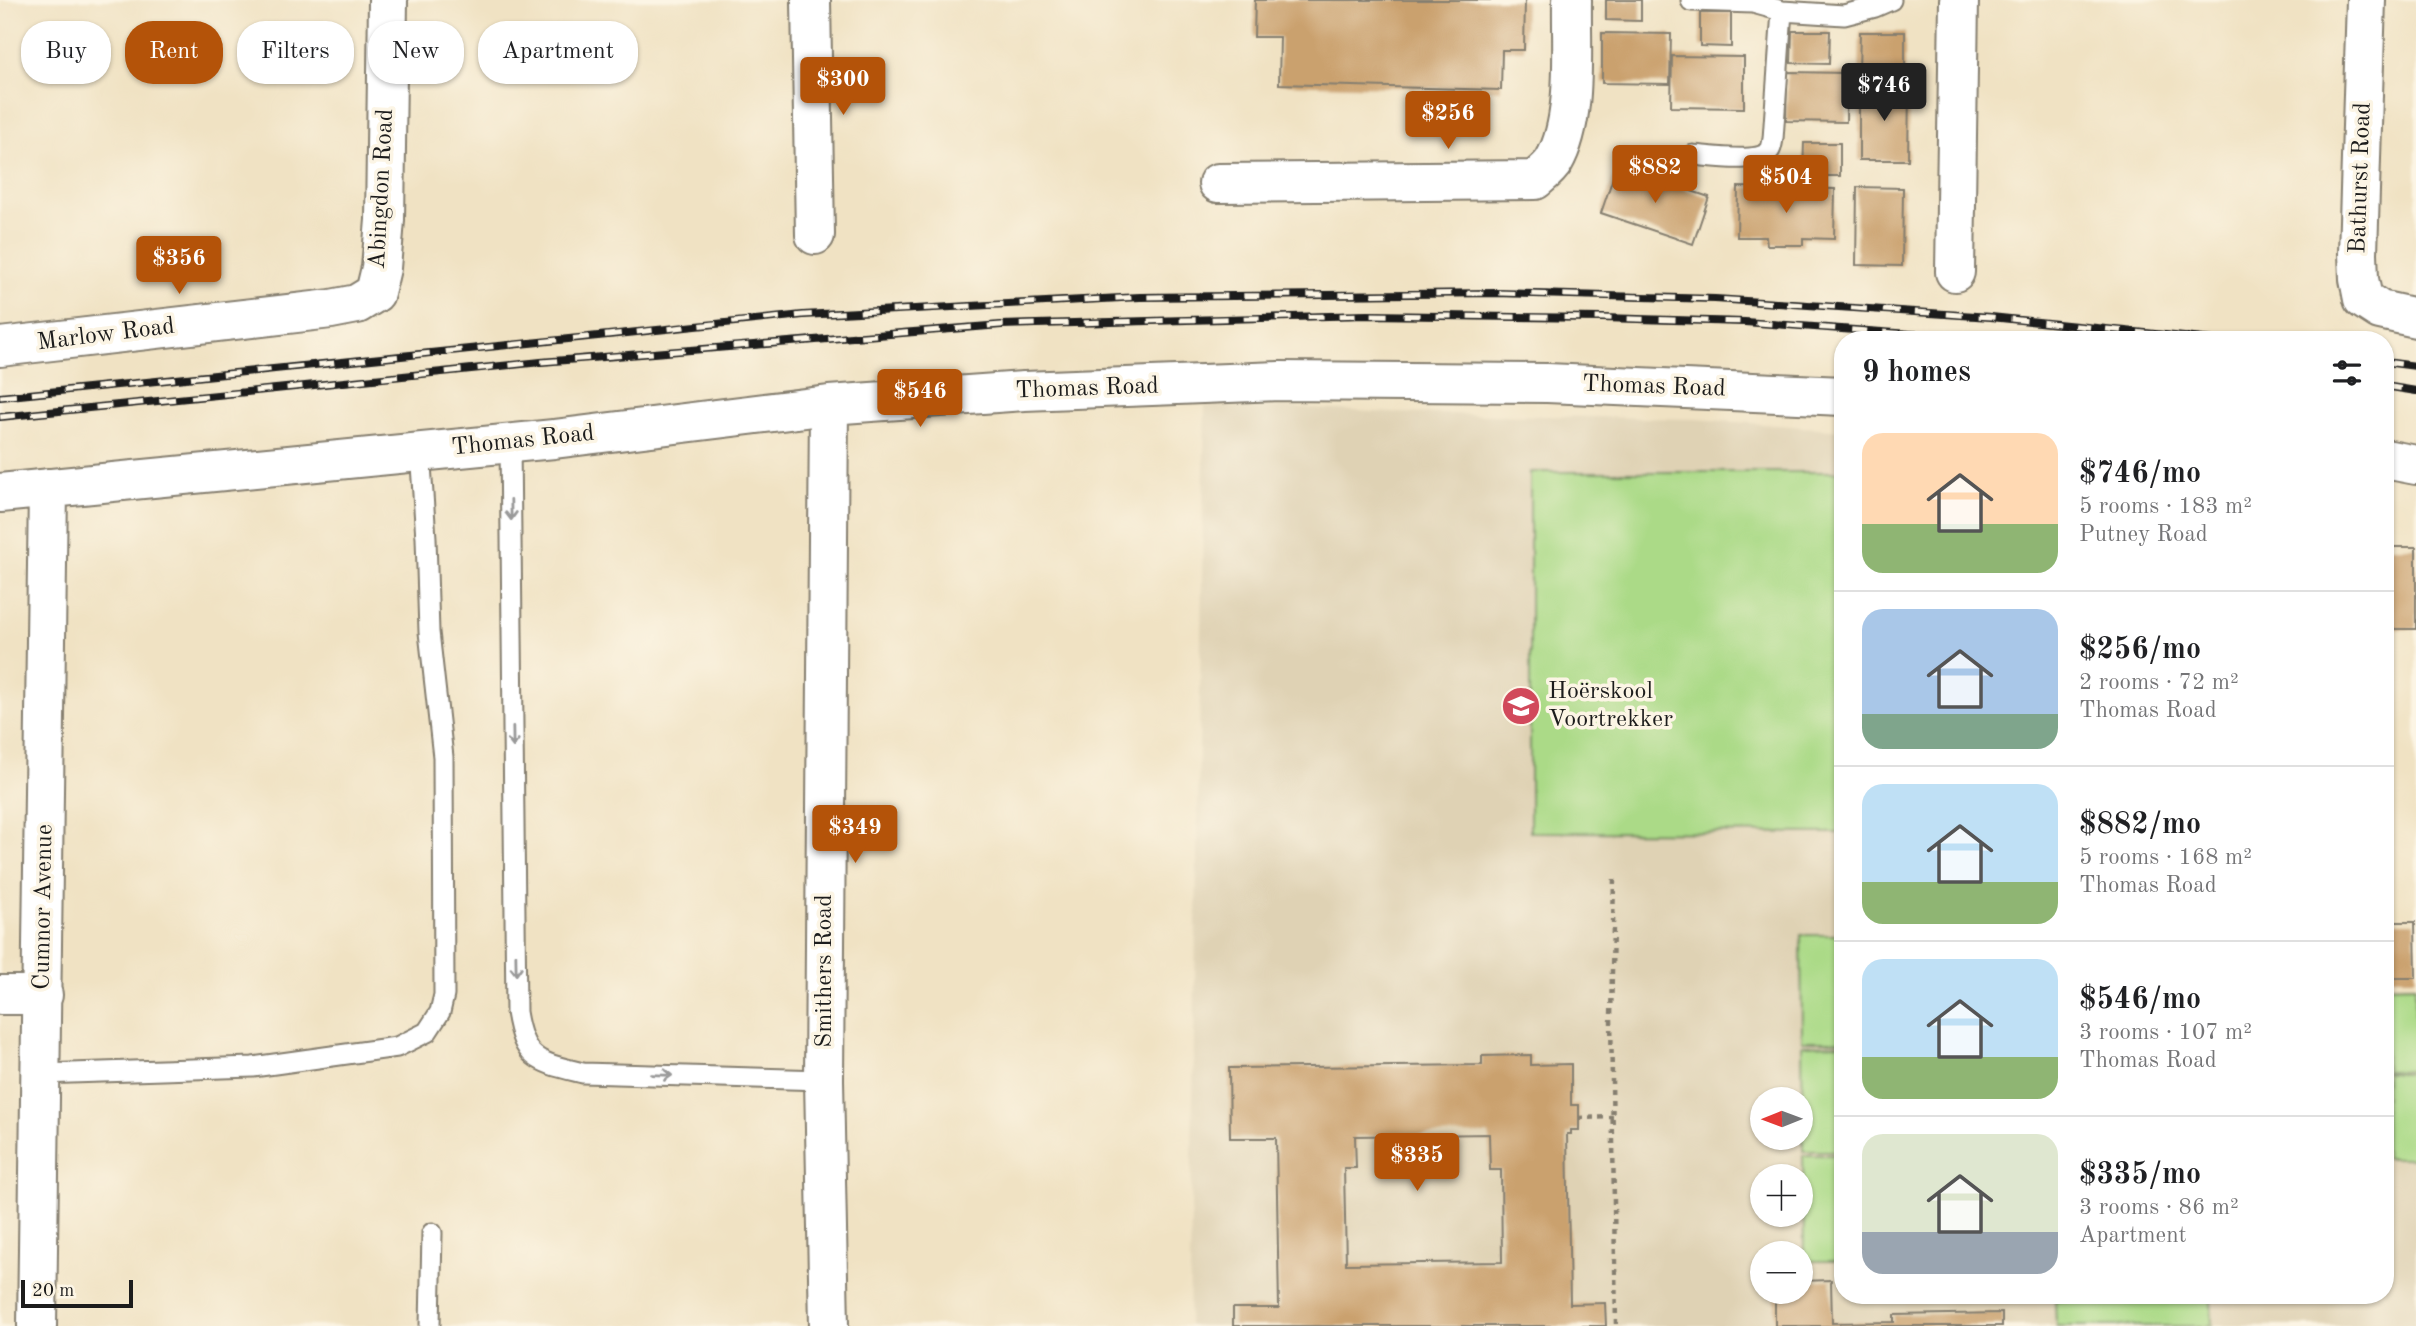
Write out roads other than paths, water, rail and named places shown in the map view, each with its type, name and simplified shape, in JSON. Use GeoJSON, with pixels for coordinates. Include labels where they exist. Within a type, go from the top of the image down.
{"type":"FeatureCollection","features":[{"type":"Feature","properties":{"kind":"street","name":"Abingdon Road"},"geometry":{"type":"LineString","coordinates":[[375,293],[381,268],[385,220],[388,0]]}},
{"type":"Feature","properties":{"kind":"street"},"geometry":{"type":"LineString","coordinates":[[811,0],[815,235]]}},
{"type":"Feature","properties":{"kind":"street"},"geometry":{"type":"LineString","coordinates":[[1218,183],[1535,180],[1553,164],[1563,143],[1571,107],[1572,0]]}},
{"type":"Feature","properties":{"kind":"street"},"geometry":{"type":"LineString","coordinates":[[1955,272],[1959,0]]}},
{"type":"Feature","properties":{"kind":"street","name":"Bathurst Road"},"geometry":{"type":"LineString","coordinates":[[2366,0],[2359,279],[2363,299],[2380,310],[2416,318]]}},
{"type":"Feature","properties":{"kind":"street","name":"Marlow Road"},"geometry":{"type":"LineString","coordinates":[[0,347],[331,309],[357,304],[375,293]]}},
{"type":"Feature","properties":{"kind":"street","name":"Thomas Road"},"geometry":{"type":"LineString","coordinates":[[0,493],[554,439],[829,405],[1024,391],[1279,381],[1547,383],[1834,396]]}},
{"type":"Feature","properties":{"kind":"street","name":"Smithers Road"},"geometry":{"type":"LineString","coordinates":[[829,405],[824,1080],[829,1326]]}},
{"type":"Feature","properties":{"kind":"street"},"geometry":{"type":"LineString","coordinates":[[2394,461],[2416,465]]}},
{"type":"Feature","properties":{"kind":"street","name":"Cumnor Avenue"},"geometry":{"type":"LineString","coordinates":[[37,1326],[48,488]]}},
{"type":"Feature","properties":{"kind":"street"},"geometry":{"type":"LineString","coordinates":[[0,995],[43,995]]}},
{"type":"Feature","properties":{"kind":"lane"},"geometry":{"type":"LineString","coordinates":[[1690,1],[1753,3],[1782,11],[1844,15],[1891,0]]}},
{"type":"Feature","properties":{"kind":"lane"},"geometry":{"type":"LineString","coordinates":[[1693,155],[1749,158],[1762,156],[1770,150],[1782,11]]}},
{"type":"Feature","properties":{"kind":"lane"},"geometry":{"type":"LineString","coordinates":[[510,442],[516,1012],[521,1038],[533,1055],[550,1065],[583,1073],[824,1080]]}},
{"type":"Feature","properties":{"kind":"lane"},"geometry":{"type":"LineString","coordinates":[[41,1074],[253,1067],[397,1048],[427,1032],[440,1012],[444,995],[443,757],[429,632],[421,450]]}},
{"type":"Feature","properties":{"kind":"lane"},"geometry":{"type":"LineString","coordinates":[[430,1326],[432,1233]]}},
{"type":"Feature","properties":{"kind":"railway"},"geometry":{"type":"LineString","coordinates":[[0,397],[803,315],[1140,297],[1495,293],[1715,299],[1991,317],[2126,331]]}},
{"type":"Feature","properties":{"kind":"railway"},"geometry":{"type":"LineString","coordinates":[[0,417],[541,362],[1001,325],[1367,315],[1745,322],[1868,331]]}},
{"type":"Feature","properties":{"kind":"railway"},"geometry":{"type":"LineString","coordinates":[[2394,363],[2416,366]]}},
{"type":"Feature","properties":{"kind":"railway"},"geometry":{"type":"LineString","coordinates":[[2394,387],[2416,391]]}},
{"type":"Feature","properties":{"kind":"place","name":"Hoërskool Voortrekker"},"geometry":{"type":"Point","coordinates":[1521,706]}}]}
